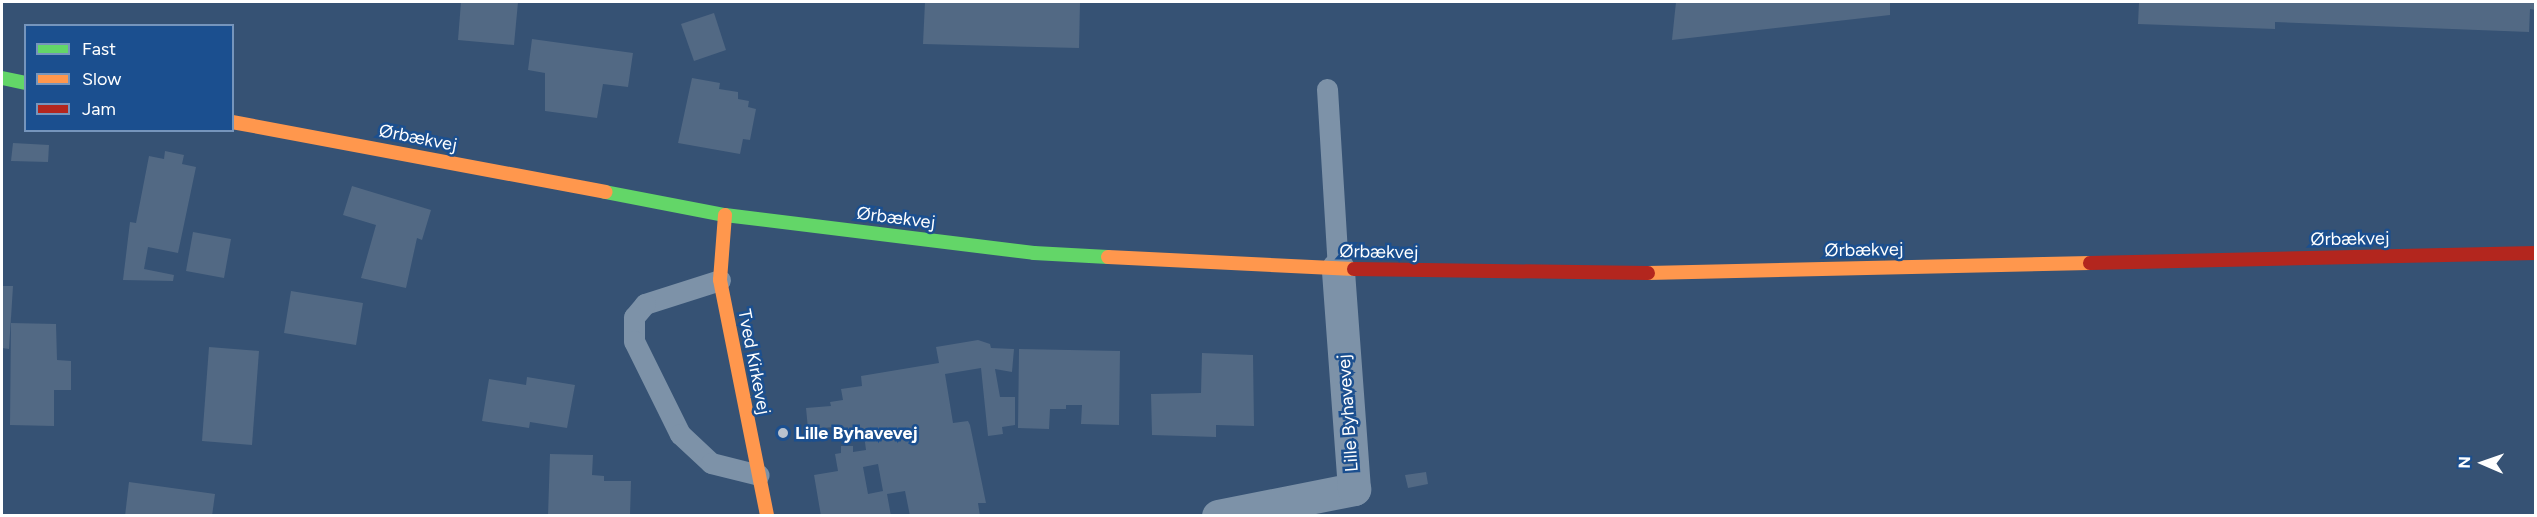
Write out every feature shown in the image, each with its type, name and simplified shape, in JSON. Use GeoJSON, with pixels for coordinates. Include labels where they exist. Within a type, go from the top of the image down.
{"type":"FeatureCollection","features":[{"type":"Feature","properties":{"kind":"street"},"geometry":{"type":"LineString","coordinates":[[2,78],[24,83]]}},
{"type":"Feature","properties":{"kind":"street","name":"Ørbækvej"},"geometry":{"type":"LineString","coordinates":[[234,122],[725,215],[1034,253],[1338,269],[1671,273],[2535,253]]}},
{"type":"Feature","properties":{"kind":"street","name":"Tved Kirkevej"},"geometry":{"type":"LineString","coordinates":[[725,215],[720,280],[767,516]]}},
{"type":"Feature","properties":{"kind":"street","name":"Lille Byhavevej"},"geometry":{"type":"LineString","coordinates":[[1218,516],[1354,489],[1338,269]]}},
{"type":"Feature","properties":{"kind":"lane"},"geometry":{"type":"LineString","coordinates":[[1327,89],[1338,269]]}},
{"type":"Feature","properties":{"kind":"lane"},"geometry":{"type":"LineString","coordinates":[[720,280],[645,304],[634,317],[634,341],[680,435],[711,463],[759,475]]}},
{"type":"Feature","properties":{"kind":"building"},"geometry":{"type":"Polygon","coordinates":[[[461,2],[518,2],[514,45],[458,40],[461,2]]]}},
{"type":"Feature","properties":{"kind":"building"},"geometry":{"type":"Polygon","coordinates":[[[925,2],[1080,2],[1079,48],[923,44],[925,2]]]}},
{"type":"Feature","properties":{"kind":"building"},"geometry":{"type":"Polygon","coordinates":[[[1676,2],[1890,2],[1890,15],[1672,40],[1676,2]]]}},
{"type":"Feature","properties":{"kind":"building"},"geometry":{"type":"Polygon","coordinates":[[[2139,2],[2536,2],[2536,10],[2530,9],[2529,32],[2275,22],[2275,29],[2138,24],[2139,2]]]}},
{"type":"Feature","properties":{"kind":"building"},"geometry":{"type":"Polygon","coordinates":[[[714,13],[726,50],[694,61],[681,24],[714,13]]]}},
{"type":"Feature","properties":{"kind":"building"},"geometry":{"type":"Polygon","coordinates":[[[532,39],[633,53],[628,87],[603,84],[597,118],[545,111],[545,73],[528,70],[532,39]]]}},
{"type":"Feature","properties":{"kind":"building"},"geometry":{"type":"Polygon","coordinates":[[[692,78],[720,83],[719,89],[738,92],[738,99],[749,101],[748,107],[756,109],[750,140],[743,139],[740,154],[678,143],[692,78]]]}},
{"type":"Feature","properties":{"kind":"building"},"geometry":{"type":"Polygon","coordinates":[[[13,143],[49,145],[48,162],[11,161],[13,143]]]}},
{"type":"Feature","properties":{"kind":"building"},"geometry":{"type":"Polygon","coordinates":[[[165,151],[184,155],[182,164],[196,167],[178,253],[148,247],[144,269],[174,275],[173,281],[123,280],[130,222],[136,223],[149,156],[164,159],[165,151]]]}},
{"type":"Feature","properties":{"kind":"building"},"geometry":{"type":"Polygon","coordinates":[[[352,186],[431,210],[422,240],[417,238],[406,288],[361,278],[376,225],[343,215],[352,186]]]}},
{"type":"Feature","properties":{"kind":"building"},"geometry":{"type":"Polygon","coordinates":[[[193,232],[231,239],[224,278],[186,271],[193,232]]]}},
{"type":"Feature","properties":{"kind":"building"},"geometry":{"type":"Polygon","coordinates":[[[2,286],[13,286],[9,349],[2,348],[2,286]]]}},
{"type":"Feature","properties":{"kind":"building"},"geometry":{"type":"Polygon","coordinates":[[[291,291],[363,303],[356,345],[284,333],[291,291]]]}},
{"type":"Feature","properties":{"kind":"building"},"geometry":{"type":"Polygon","coordinates":[[[11,323],[56,324],[57,360],[71,361],[71,390],[54,390],[54,426],[10,425],[11,323]]]}},
{"type":"Feature","properties":{"kind":"building"},"geometry":{"type":"Polygon","coordinates":[[[978,340],[990,344],[991,348],[1014,349],[1012,372],[995,369],[1000,397],[1015,397],[1015,425],[1002,427],[1003,434],[988,436],[981,368],[945,374],[953,423],[968,421],[970,425],[986,503],[978,503],[980,516],[910,516],[905,491],[887,494],[891,516],[821,516],[814,475],[838,471],[835,454],[841,453],[841,446],[853,446],[853,452],[866,450],[864,435],[836,436],[835,427],[808,429],[806,408],[831,406],[830,402],[843,400],[841,389],[862,386],[861,376],[939,363],[936,347],[978,340]],[[878,464],[863,467],[868,494],[883,491],[878,464]]]}},
{"type":"Feature","properties":{"kind":"building"},"geometry":{"type":"Polygon","coordinates":[[[209,347],[259,351],[252,445],[202,441],[209,347]]]}},
{"type":"Feature","properties":{"kind":"building"},"geometry":{"type":"Polygon","coordinates":[[[1019,349],[1120,351],[1119,425],[1081,424],[1082,405],[1066,405],[1066,409],[1050,409],[1049,429],[1018,428],[1019,349]]]}},
{"type":"Feature","properties":{"kind":"building"},"geometry":{"type":"Polygon","coordinates":[[[1202,353],[1253,355],[1254,426],[1216,425],[1216,437],[1152,435],[1151,394],[1201,393],[1202,353]]]}},
{"type":"Feature","properties":{"kind":"building"},"geometry":{"type":"Polygon","coordinates":[[[527,377],[575,385],[567,428],[530,422],[529,428],[482,421],[489,379],[526,385],[527,377]]]}},
{"type":"Feature","properties":{"kind":"building"},"geometry":{"type":"Polygon","coordinates":[[[550,454],[593,455],[592,475],[604,476],[604,481],[631,481],[630,516],[548,516],[550,454]]]}},
{"type":"Feature","properties":{"kind":"building"},"geometry":{"type":"Polygon","coordinates":[[[1426,472],[1428,484],[1408,488],[1405,475],[1426,472]]]}},
{"type":"Feature","properties":{"kind":"building"},"geometry":{"type":"Polygon","coordinates":[[[129,482],[215,494],[212,516],[125,516],[129,482]]]}},
{"type":"Feature","properties":{"kind":"traffic: fast"},"geometry":{"type":"LineString","coordinates":[[2,78],[24,83]]}},
{"type":"Feature","properties":{"kind":"traffic: fast"},"geometry":{"type":"LineString","coordinates":[[605,192],[725,215],[1034,253],[1108,257]]}},
{"type":"Feature","properties":{"kind":"traffic: slow"},"geometry":{"type":"LineString","coordinates":[[234,122],[605,192]]}},
{"type":"Feature","properties":{"kind":"traffic: slow"},"geometry":{"type":"LineString","coordinates":[[725,215],[720,280],[767,516]]}},
{"type":"Feature","properties":{"kind":"traffic: slow"},"geometry":{"type":"LineString","coordinates":[[1108,257],[1354,269]]}},
{"type":"Feature","properties":{"kind":"traffic: slow"},"geometry":{"type":"LineString","coordinates":[[1648,273],[2090,263]]}},
{"type":"Feature","properties":{"kind":"traffic: jam"},"geometry":{"type":"LineString","coordinates":[[2090,263],[2536,253]]}},
{"type":"Feature","properties":{"kind":"traffic: jam"},"geometry":{"type":"LineString","coordinates":[[1354,269],[1648,273]]}},
{"type":"Feature","properties":{"kind":"place","name":"Lille Byhavevej"},"geometry":{"type":"Point","coordinates":[783,433]}}]}
